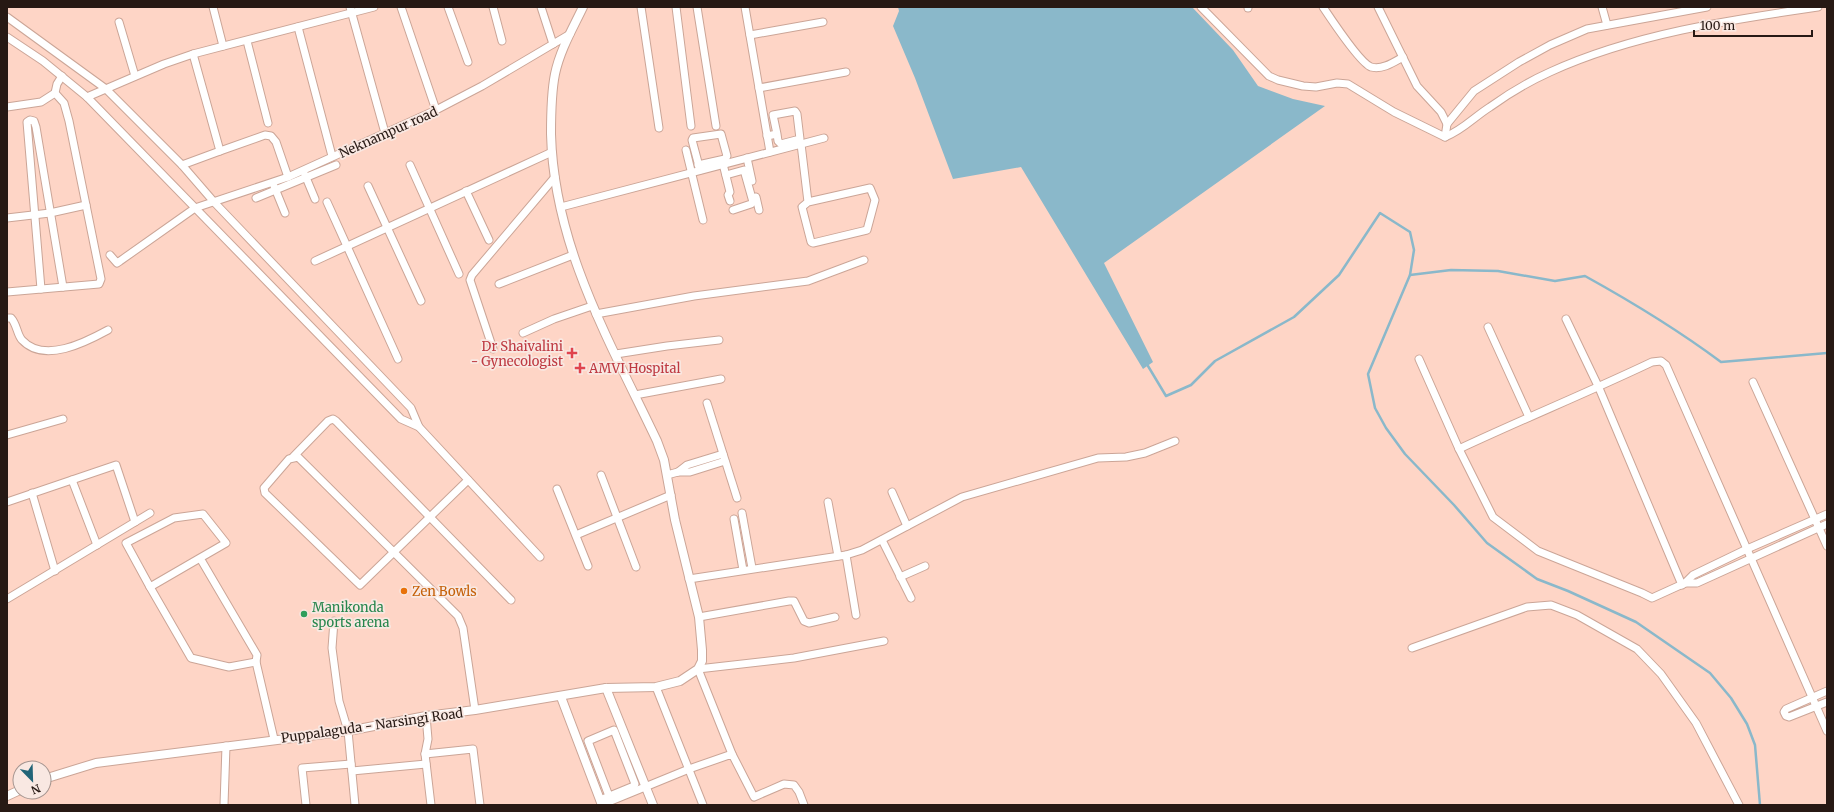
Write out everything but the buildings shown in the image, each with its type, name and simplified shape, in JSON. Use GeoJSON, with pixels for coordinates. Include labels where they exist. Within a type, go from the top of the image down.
{"type":"FeatureCollection","features":[{"type":"Feature","properties":{"kind":"street"},"geometry":{"type":"LineString","coordinates":[[213,7],[223,46]]}},
{"type":"Feature","properties":{"kind":"street"},"geometry":{"type":"LineString","coordinates":[[87,97],[164,64],[193,54],[298,27],[351,10],[374,7]]}},
{"type":"Feature","properties":{"kind":"street"},"geometry":{"type":"LineString","coordinates":[[401,7],[436,110]]}},
{"type":"Feature","properties":{"kind":"street"},"geometry":{"type":"LineString","coordinates":[[448,7],[468,62]]}},
{"type":"Feature","properties":{"kind":"street"},"geometry":{"type":"LineString","coordinates":[[493,7],[502,41]]}},
{"type":"Feature","properties":{"kind":"street"},"geometry":{"type":"LineString","coordinates":[[541,7],[553,44]]}},
{"type":"Feature","properties":{"kind":"street"},"geometry":{"type":"LineString","coordinates":[[583,7],[560,58],[552,97],[552,152],[561,207],[573,255],[592,306],[657,441],[664,460],[689,579],[699,617],[702,661],[698,669],[732,754],[757,805]]}},
{"type":"Feature","properties":{"kind":"street"},"geometry":{"type":"LineString","coordinates":[[641,7],[659,128]]}},
{"type":"Feature","properties":{"kind":"street"},"geometry":{"type":"LineString","coordinates":[[676,7],[691,126]]}},
{"type":"Feature","properties":{"kind":"street"},"geometry":{"type":"LineString","coordinates":[[697,7],[716,126]]}},
{"type":"Feature","properties":{"kind":"street"},"geometry":{"type":"LineString","coordinates":[[745,7],[770,152]]}},
{"type":"Feature","properties":{"kind":"street"},"geometry":{"type":"LineString","coordinates":[[1201,7],[1268,76],[1303,86],[1316,87],[1337,83],[1348,84],[1394,112],[1445,137],[1457,132],[1489,107],[1550,72],[1611,48],[1738,19],[1818,7]]}},
{"type":"Feature","properties":{"kind":"street"},"geometry":{"type":"LineString","coordinates":[[1323,7],[1361,59],[1371,66],[1383,67],[1403,57]]}},
{"type":"Feature","properties":{"kind":"street"},"geometry":{"type":"LineString","coordinates":[[1378,7],[1417,86],[1441,112],[1447,124]]}},
{"type":"Feature","properties":{"kind":"street"},"geometry":{"type":"LineString","coordinates":[[1602,7],[1607,25]]}},
{"type":"Feature","properties":{"kind":"street"},"geometry":{"type":"LineString","coordinates":[[1445,137],[1447,124],[1474,92],[1519,62],[1550,45],[1587,29],[1682,9],[1707,7]]}},
{"type":"Feature","properties":{"kind":"street"},"geometry":{"type":"LineString","coordinates":[[351,10],[385,133]]}},
{"type":"Feature","properties":{"kind":"street"},"geometry":{"type":"LineString","coordinates":[[7,17],[106,89],[182,165],[214,202],[411,408],[418,427]]}},
{"type":"Feature","properties":{"kind":"street"},"geometry":{"type":"LineString","coordinates":[[119,22],[136,76]]}},
{"type":"Feature","properties":{"kind":"street"},"geometry":{"type":"LineString","coordinates":[[750,35],[823,22]]}},
{"type":"Feature","properties":{"kind":"street"},"geometry":{"type":"LineString","coordinates":[[298,27],[332,156]]}},
{"type":"Feature","properties":{"kind":"street","name":"Neknampur road"},"geometry":{"type":"LineString","coordinates":[[110,255],[117,263],[120,262],[195,208],[288,177],[436,110],[482,86],[570,34]]}},
{"type":"Feature","properties":{"kind":"street"},"geometry":{"type":"LineString","coordinates":[[7,37],[62,76],[87,97],[401,419],[418,427],[540,557]]}},
{"type":"Feature","properties":{"kind":"street"},"geometry":{"type":"LineString","coordinates":[[247,41],[268,123]]}},
{"type":"Feature","properties":{"kind":"street"},"geometry":{"type":"LineString","coordinates":[[193,54],[220,151]]}},
{"type":"Feature","properties":{"kind":"street"},"geometry":{"type":"LineString","coordinates":[[759,88],[846,72]]}},
{"type":"Feature","properties":{"kind":"street"},"geometry":{"type":"LineString","coordinates":[[7,108],[41,102],[55,94],[57,84],[62,76]]}},
{"type":"Feature","properties":{"kind":"street"},"geometry":{"type":"LineString","coordinates":[[7,292],[99,284],[101,280],[69,121],[64,103],[55,94]]}},
{"type":"Feature","properties":{"kind":"street"},"geometry":{"type":"LineString","coordinates":[[795,111],[797,114],[800,140],[781,144],[778,141],[777,134],[773,114],[795,111]]}},
{"type":"Feature","properties":{"kind":"street"},"geometry":{"type":"LineString","coordinates":[[41,289],[27,122],[30,120],[34,121],[36,127],[63,287]]}},
{"type":"Feature","properties":{"kind":"street"},"geometry":{"type":"LineString","coordinates":[[699,168],[692,140],[693,138],[721,134],[727,156],[724,162],[730,192],[728,195],[730,201]]}},
{"type":"Feature","properties":{"kind":"street"},"geometry":{"type":"LineString","coordinates":[[768,136],[777,134]]}},
{"type":"Feature","properties":{"kind":"street"},"geometry":{"type":"LineString","coordinates":[[182,165],[265,136],[271,136],[276,142],[288,177]]}},
{"type":"Feature","properties":{"kind":"street"},"geometry":{"type":"LineString","coordinates":[[561,207],[692,172],[699,168],[747,158],[824,138]]}},
{"type":"Feature","properties":{"kind":"street"},"geometry":{"type":"LineString","coordinates":[[801,144],[808,202]]}},
{"type":"Feature","properties":{"kind":"street"},"geometry":{"type":"LineString","coordinates":[[686,150],[703,220]]}},
{"type":"Feature","properties":{"kind":"street"},"geometry":{"type":"LineString","coordinates":[[315,261],[552,152]]}},
{"type":"Feature","properties":{"kind":"street"},"geometry":{"type":"LineString","coordinates":[[747,158],[758,210]]}},
{"type":"Feature","properties":{"kind":"street"},"geometry":{"type":"LineString","coordinates":[[256,198],[336,165]]}},
{"type":"Feature","properties":{"kind":"street"},"geometry":{"type":"LineString","coordinates":[[410,165],[458,274]]}},
{"type":"Feature","properties":{"kind":"street"},"geometry":{"type":"LineString","coordinates":[[302,170],[315,199]]}},
{"type":"Feature","properties":{"kind":"street"},"geometry":{"type":"LineString","coordinates":[[726,175],[744,170],[753,202],[733,210]]}},
{"type":"Feature","properties":{"kind":"street"},"geometry":{"type":"LineString","coordinates":[[493,348],[470,280],[472,275],[555,177]]}},
{"type":"Feature","properties":{"kind":"street"},"geometry":{"type":"LineString","coordinates":[[272,182],[284,213]]}},
{"type":"Feature","properties":{"kind":"street"},"geometry":{"type":"LineString","coordinates":[[368,186],[421,301]]}},
{"type":"Feature","properties":{"kind":"street"},"geometry":{"type":"LineString","coordinates":[[870,188],[875,200],[867,230],[813,243],[810,240],[802,207],[808,202],[870,188]]}},
{"type":"Feature","properties":{"kind":"street"},"geometry":{"type":"LineString","coordinates":[[466,191],[489,240]]}},
{"type":"Feature","properties":{"kind":"street"},"geometry":{"type":"LineString","coordinates":[[327,202],[398,360]]}},
{"type":"Feature","properties":{"kind":"street"},"geometry":{"type":"LineString","coordinates":[[7,218],[50,213],[86,205]]}},
{"type":"Feature","properties":{"kind":"street"},"geometry":{"type":"LineString","coordinates":[[499,284],[573,255]]}},
{"type":"Feature","properties":{"kind":"street"},"geometry":{"type":"LineString","coordinates":[[596,314],[694,296],[808,281],[864,260]]}},
{"type":"Feature","properties":{"kind":"street"},"geometry":{"type":"LineString","coordinates":[[523,333],[554,319],[592,306]]}},
{"type":"Feature","properties":{"kind":"street"},"geometry":{"type":"LineString","coordinates":[[7,318],[11,318],[14,321],[21,340],[32,348],[38,349],[65,350],[108,330]]}},
{"type":"Feature","properties":{"kind":"street"},"geometry":{"type":"LineString","coordinates":[[1566,319],[1599,388],[1684,584]]}},
{"type":"Feature","properties":{"kind":"street"},"geometry":{"type":"LineString","coordinates":[[1488,327],[1529,417]]}},
{"type":"Feature","properties":{"kind":"street"},"geometry":{"type":"LineString","coordinates":[[616,354],[719,340]]}},
{"type":"Feature","properties":{"kind":"street"},"geometry":{"type":"LineString","coordinates":[[1419,359],[1459,449],[1493,517],[1538,551],[1652,598],[1684,584],[1697,582],[1827,524]]}},
{"type":"Feature","properties":{"kind":"street"},"geometry":{"type":"LineString","coordinates":[[1459,449],[1529,417],[1599,388],[1652,362],[1660,362],[1666,365],[1827,731]]}},
{"type":"Feature","properties":{"kind":"street"},"geometry":{"type":"LineString","coordinates":[[635,395],[721,378]]}},
{"type":"Feature","properties":{"kind":"street"},"geometry":{"type":"LineString","coordinates":[[1753,382],[1827,546]]}},
{"type":"Feature","properties":{"kind":"street"},"geometry":{"type":"LineString","coordinates":[[707,403],[737,498]]}},
{"type":"Feature","properties":{"kind":"street"},"geometry":{"type":"LineString","coordinates":[[7,435],[63,419]]}},
{"type":"Feature","properties":{"kind":"street"},"geometry":{"type":"LineString","coordinates":[[468,480],[431,516],[393,552],[360,585],[265,492],[264,488],[290,459],[328,421],[333,419],[431,516],[511,600]]}},
{"type":"Feature","properties":{"kind":"street"},"geometry":{"type":"LineString","coordinates":[[689,579],[752,568],[846,555],[862,550],[882,540],[962,497],[1098,458],[1126,457],[1145,453],[1175,441]]}},
{"type":"Feature","properties":{"kind":"street"},"geometry":{"type":"LineString","coordinates":[[293,457],[298,457],[458,616],[463,628],[475,710]]}},
{"type":"Feature","properties":{"kind":"street"},"geometry":{"type":"LineString","coordinates":[[667,474],[678,472],[687,465],[724,458]]}},
{"type":"Feature","properties":{"kind":"street"},"geometry":{"type":"LineString","coordinates":[[7,502],[116,465],[135,522]]}},
{"type":"Feature","properties":{"kind":"street"},"geometry":{"type":"LineString","coordinates":[[601,475],[636,567]]}},
{"type":"Feature","properties":{"kind":"street"},"geometry":{"type":"LineString","coordinates":[[72,480],[97,545]]}},
{"type":"Feature","properties":{"kind":"street"},"geometry":{"type":"LineString","coordinates":[[557,489],[588,566]]}},
{"type":"Feature","properties":{"kind":"street"},"geometry":{"type":"LineString","coordinates":[[892,492],[907,526]]}},
{"type":"Feature","properties":{"kind":"street"},"geometry":{"type":"LineString","coordinates":[[32,493],[55,571]]}},
{"type":"Feature","properties":{"kind":"street"},"geometry":{"type":"LineString","coordinates":[[576,534],[671,495]]}},
{"type":"Feature","properties":{"kind":"street"},"geometry":{"type":"LineString","coordinates":[[828,502],[838,556]]}},
{"type":"Feature","properties":{"kind":"street"},"geometry":{"type":"LineString","coordinates":[[7,588],[8,598],[150,513]]}},
{"type":"Feature","properties":{"kind":"street"},"geometry":{"type":"LineString","coordinates":[[150,587],[226,543],[203,514],[174,518],[126,543],[150,587],[191,658],[229,668],[256,662]]}},
{"type":"Feature","properties":{"kind":"street"},"geometry":{"type":"LineString","coordinates":[[742,514],[752,568]]}},
{"type":"Feature","properties":{"kind":"street"},"geometry":{"type":"LineString","coordinates":[[1684,584],[1693,575],[1747,549],[1827,514]]}},
{"type":"Feature","properties":{"kind":"street"},"geometry":{"type":"LineString","coordinates":[[734,519],[743,570]]}},
{"type":"Feature","properties":{"kind":"street"},"geometry":{"type":"LineString","coordinates":[[882,540],[911,598]]}},
{"type":"Feature","properties":{"kind":"street"},"geometry":{"type":"LineString","coordinates":[[846,555],[856,615]]}},
{"type":"Feature","properties":{"kind":"street"},"geometry":{"type":"LineString","coordinates":[[200,558],[257,655],[256,662],[274,740]]}},
{"type":"Feature","properties":{"kind":"street"},"geometry":{"type":"LineString","coordinates":[[900,577],[925,566]]}},
{"type":"Feature","properties":{"kind":"street"},"geometry":{"type":"LineString","coordinates":[[699,617],[789,601],[794,601],[797,604],[804,621],[809,623],[835,617]]}},
{"type":"Feature","properties":{"kind":"street"},"geometry":{"type":"LineString","coordinates":[[1412,648],[1527,607],[1551,605],[1577,615],[1637,649],[1661,674],[1696,723],[1739,805]]}},
{"type":"Feature","properties":{"kind":"street"},"geometry":{"type":"LineString","coordinates":[[334,621],[332,648],[339,701],[348,730],[355,805]]}},
{"type":"Feature","properties":{"kind":"street"},"geometry":{"type":"LineString","coordinates":[[698,669],[794,658],[884,641]]}},
{"type":"Feature","properties":{"kind":"street","name":"Puppalaguda - Narsingi Road"},"geometry":{"type":"LineString","coordinates":[[52,777],[96,763],[348,730],[426,716],[561,697],[606,688],[656,686],[680,681],[698,669]]}},
{"type":"Feature","properties":{"kind":"street"},"geometry":{"type":"LineString","coordinates":[[656,686],[703,805]]}},
{"type":"Feature","properties":{"kind":"street"},"geometry":{"type":"LineString","coordinates":[[606,688],[654,805]]}},
{"type":"Feature","properties":{"kind":"street"},"geometry":{"type":"LineString","coordinates":[[1827,691],[1786,709],[1784,712],[1786,716],[1789,717],[1827,702]]}},
{"type":"Feature","properties":{"kind":"street"},"geometry":{"type":"LineString","coordinates":[[561,697],[602,804]]}},
{"type":"Feature","properties":{"kind":"street"},"geometry":{"type":"LineString","coordinates":[[426,716],[428,739],[425,754],[431,805]]}},
{"type":"Feature","properties":{"kind":"street"},"geometry":{"type":"LineString","coordinates":[[602,804],[610,796],[634,786],[635,782],[614,730],[588,741],[610,796]]}},
{"type":"Feature","properties":{"kind":"street"},"geometry":{"type":"LineString","coordinates":[[224,805],[226,746]]}},
{"type":"Feature","properties":{"kind":"street"},"geometry":{"type":"LineString","coordinates":[[425,754],[473,749],[480,805]]}},
{"type":"Feature","properties":{"kind":"street"},"geometry":{"type":"LineString","coordinates":[[602,804],[689,769],[732,754]]}},
{"type":"Feature","properties":{"kind":"street"},"geometry":{"type":"LineString","coordinates":[[306,805],[302,768],[426,764]]}},
{"type":"Feature","properties":{"kind":"street"},"geometry":{"type":"LineString","coordinates":[[754,798],[784,784],[794,785],[799,792],[804,805]]}},
{"type":"Feature","properties":{"kind":"water"},"geometry":{"type":"Polygon","coordinates":[[[898,7],[1192,7],[1233,50],[1258,86],[1293,99],[1325,106],[1104,263],[1153,362],[1143,369],[1021,167],[953,179],[915,78],[893,26],[899,11],[898,7]]]}},
{"type":"Feature","properties":{"kind":"waterway"},"geometry":{"type":"LineString","coordinates":[[1148,366],[1166,396],[1191,385],[1215,361],[1294,317],[1339,275],[1380,213],[1410,232],[1414,250],[1410,275],[1368,374],[1375,408],[1386,428],[1405,454],[1454,505],[1487,543],[1537,579],[1568,591],[1636,622],[1710,673],[1731,698],[1747,724],[1755,745],[1760,805]]}},
{"type":"Feature","properties":{"kind":"waterway"},"geometry":{"type":"LineString","coordinates":[[1410,275],[1451,270],[1498,271],[1555,281],[1585,276],[1654,317],[1721,362],[1827,353]]}},
{"type":"Feature","properties":{"kind":"place","name":"Dr Shaivalini - Gynecologist"},"geometry":{"type":"Point","coordinates":[572,353]}},
{"type":"Feature","properties":{"kind":"place","name":"AMVI Hospital"},"geometry":{"type":"Point","coordinates":[580,368]}},
{"type":"Feature","properties":{"kind":"place","name":"Zen Bowls"},"geometry":{"type":"Point","coordinates":[404,591]}},
{"type":"Feature","properties":{"kind":"place","name":"Manikonda sports arena"},"geometry":{"type":"Point","coordinates":[304,614]}}]}
